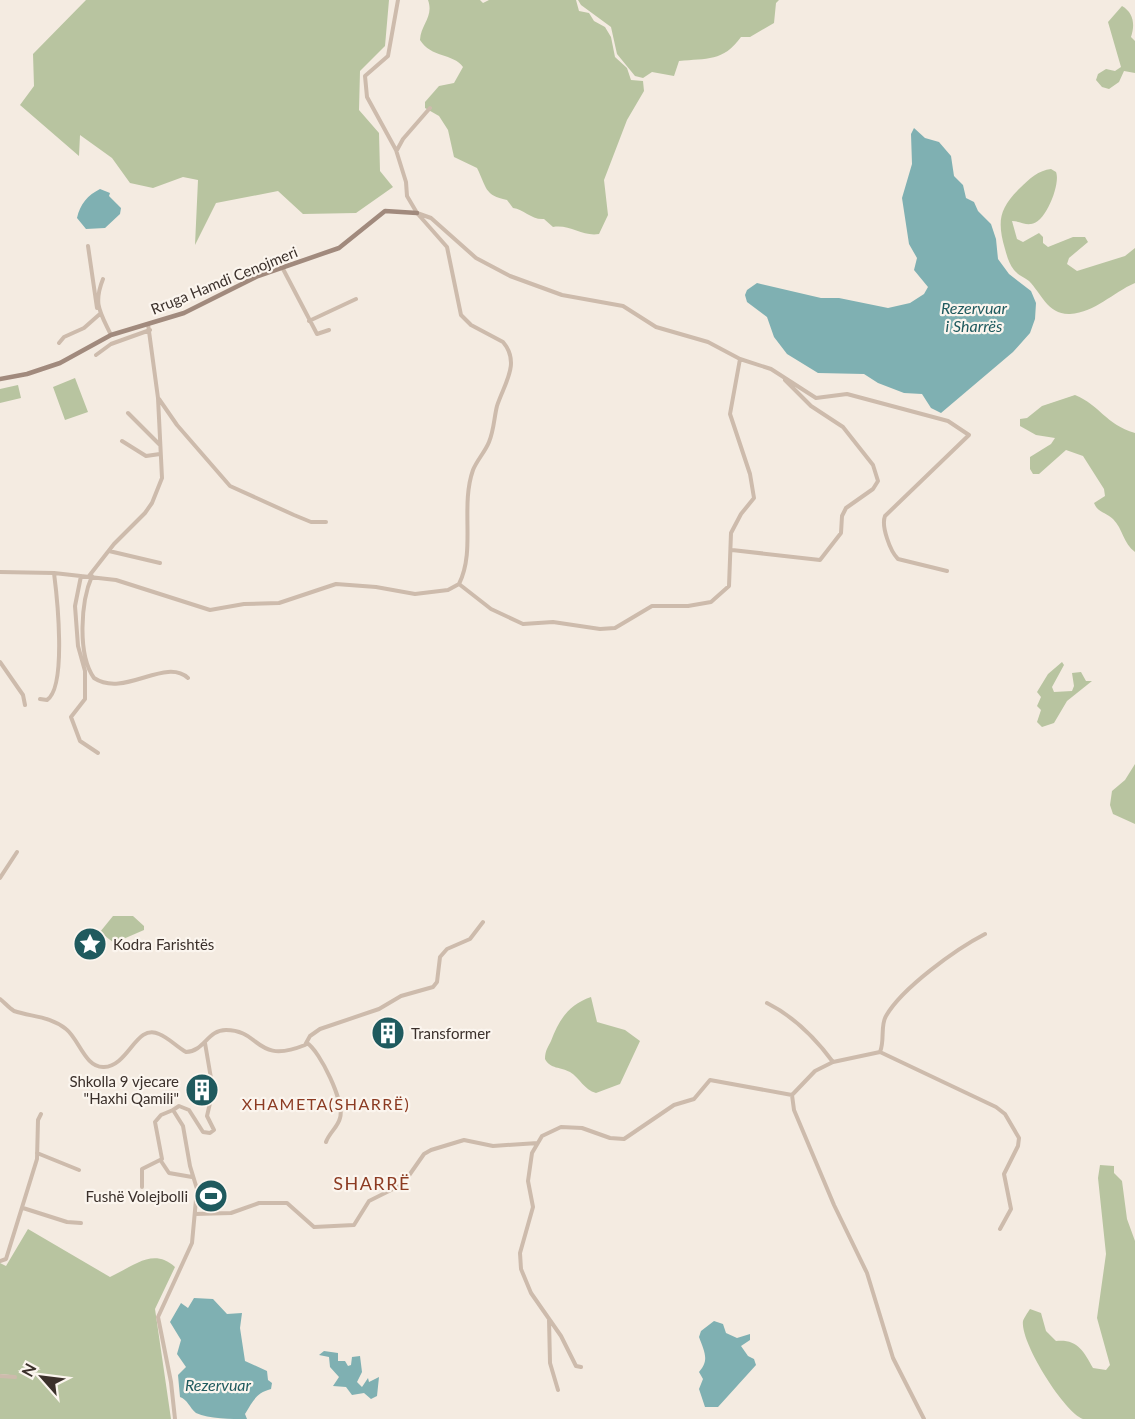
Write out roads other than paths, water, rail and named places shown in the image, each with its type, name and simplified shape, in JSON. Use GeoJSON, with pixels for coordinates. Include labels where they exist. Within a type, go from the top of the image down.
{"type":"FeatureCollection","features":[{"type":"Feature","properties":{"kind":"street"},"geometry":{"type":"LineString","coordinates":[[0,572],[90,576],[156,591],[210,610],[244,603],[279,603],[326,585],[376,587],[415,594],[448,590],[459,584],[466,563],[465,514],[471,479],[480,456],[490,441],[511,361],[503,342],[471,326],[461,315],[447,247],[417,213],[407,196],[406,182],[396,150],[367,97],[364,82],[368,72],[388,57],[398,0]]}},
{"type":"Feature","properties":{"kind":"street"},"geometry":{"type":"LineString","coordinates":[[396,150],[430,108]]}},
{"type":"Feature","properties":{"kind":"street","name":"Rruga Hamdi Cenojmeri"},"geometry":{"type":"LineString","coordinates":[[0,379],[60,363],[111,335],[149,327],[184,313],[235,286],[347,244],[370,221],[385,211],[417,213]]}},
{"type":"Feature","properties":{"kind":"street"},"geometry":{"type":"LineString","coordinates":[[417,213],[431,218],[476,258],[510,276],[562,295],[623,306],[656,327],[708,342],[740,359],[759,364],[778,373],[816,398],[840,394],[855,395],[948,421],[969,435],[884,518],[894,555],[898,559],[947,571]]}},
{"type":"Feature","properties":{"kind":"street"},"geometry":{"type":"LineString","coordinates":[[88,246],[97,308],[111,335]]}},
{"type":"Feature","properties":{"kind":"street"},"geometry":{"type":"LineString","coordinates":[[282,267],[317,334],[329,330]]}},
{"type":"Feature","properties":{"kind":"street"},"geometry":{"type":"LineString","coordinates":[[97,308],[98,291],[103,279]]}},
{"type":"Feature","properties":{"kind":"street"},"geometry":{"type":"LineString","coordinates":[[309,321],[356,299]]}},
{"type":"Feature","properties":{"kind":"street"},"geometry":{"type":"LineString","coordinates":[[59,343],[84,328],[101,313]]}},
{"type":"Feature","properties":{"kind":"street"},"geometry":{"type":"LineString","coordinates":[[96,355],[111,344],[149,327],[158,398],[162,478],[152,503],[90,576],[84,594],[82,613],[86,656],[93,678],[108,684],[130,683],[173,670],[182,672],[188,678]]}},
{"type":"Feature","properties":{"kind":"street"},"geometry":{"type":"LineString","coordinates":[[459,584],[491,609],[523,624],[553,622],[591,629],[615,628],[652,606],[688,606],[711,602],[729,586],[731,533],[741,514],[754,498],[750,474],[730,414],[740,359]]}},
{"type":"Feature","properties":{"kind":"street"},"geometry":{"type":"LineString","coordinates":[[732,550],[820,560],[841,533],[842,516],[846,508],[873,489],[878,481],[873,465],[843,427],[811,406],[778,373]]}},
{"type":"Feature","properties":{"kind":"street"},"geometry":{"type":"LineString","coordinates":[[158,398],[177,425],[230,486],[311,522],[326,522]]}},
{"type":"Feature","properties":{"kind":"street"},"geometry":{"type":"LineString","coordinates":[[128,412],[159,444]]}},
{"type":"Feature","properties":{"kind":"street"},"geometry":{"type":"LineString","coordinates":[[122,441],[146,456],[160,454]]}},
{"type":"Feature","properties":{"kind":"street"},"geometry":{"type":"LineString","coordinates":[[109,551],[160,562]]}},
{"type":"Feature","properties":{"kind":"street"},"geometry":{"type":"LineString","coordinates":[[40,699],[47,700],[51,697],[58,679],[54,573]]}},
{"type":"Feature","properties":{"kind":"street"},"geometry":{"type":"LineString","coordinates":[[81,576],[75,606],[79,654],[84,671],[85,699],[71,717],[80,741],[98,753]]}},
{"type":"Feature","properties":{"kind":"street"},"geometry":{"type":"LineString","coordinates":[[0,662],[23,694],[25,705]]}},
{"type":"Feature","properties":{"kind":"street"},"geometry":{"type":"LineString","coordinates":[[0,878],[17,852]]}},
{"type":"Feature","properties":{"kind":"street"},"geometry":{"type":"LineString","coordinates":[[0,999],[12,1010],[39,1016],[64,1027],[91,1062],[99,1067],[112,1066],[120,1062],[145,1034],[158,1034],[186,1052],[197,1050],[211,1034],[229,1030],[242,1034],[265,1050],[276,1052],[298,1048],[307,1043],[309,1036],[320,1029],[379,1009],[401,996],[433,987],[437,982],[438,962],[443,953],[470,939],[483,922]]}},
{"type":"Feature","properties":{"kind":"street"},"geometry":{"type":"LineString","coordinates":[[880,1052],[885,1038],[884,1022],[894,1005],[942,962],[985,933]]}},
{"type":"Feature","properties":{"kind":"street"},"geometry":{"type":"LineString","coordinates":[[767,1003],[782,1011],[820,1045],[833,1062]]}},
{"type":"Feature","properties":{"kind":"street"},"geometry":{"type":"LineString","coordinates":[[192,1177],[169,1173],[161,1161],[155,1122],[161,1115],[179,1106],[184,1107],[203,1132],[208,1134],[214,1130],[207,1116],[213,1090],[205,1043]]}},
{"type":"Feature","properties":{"kind":"street"},"geometry":{"type":"LineString","coordinates":[[307,1043],[318,1052],[341,1102],[340,1120],[326,1142]]}},
{"type":"Feature","properties":{"kind":"street"},"geometry":{"type":"LineString","coordinates":[[792,1095],[815,1071],[833,1062],[880,1052],[976,1097],[1005,1114],[1017,1134],[1018,1142],[1004,1174],[1011,1209],[1000,1229]]}},
{"type":"Feature","properties":{"kind":"street"},"geometry":{"type":"LineString","coordinates":[[581,1367],[576,1366],[561,1336],[531,1293],[520,1261],[522,1242],[532,1215],[529,1171],[537,1143],[542,1136],[561,1126],[582,1128],[610,1138],[624,1138],[674,1105],[694,1099],[710,1080],[792,1095]]}},
{"type":"Feature","properties":{"kind":"street"},"geometry":{"type":"LineString","coordinates":[[792,1095],[794,1110],[829,1195],[867,1273],[893,1358],[924,1419]]}},
{"type":"Feature","properties":{"kind":"street"},"geometry":{"type":"LineString","coordinates":[[173,1110],[183,1126],[192,1177],[197,1186],[192,1243],[158,1317],[168,1361],[175,1419]]}},
{"type":"Feature","properties":{"kind":"street"},"geometry":{"type":"LineString","coordinates":[[2,1262],[23,1208],[37,1153],[38,1120],[41,1114]]}},
{"type":"Feature","properties":{"kind":"street"},"geometry":{"type":"LineString","coordinates":[[195,1214],[231,1213],[259,1203],[287,1203],[314,1227],[349,1227],[358,1221],[369,1201],[403,1184],[424,1154],[431,1150],[464,1140],[493,1146],[537,1143]]}},
{"type":"Feature","properties":{"kind":"street"},"geometry":{"type":"LineString","coordinates":[[37,1153],[79,1170]]}},
{"type":"Feature","properties":{"kind":"street"},"geometry":{"type":"LineString","coordinates":[[142,1187],[142,1169],[161,1161]]}},
{"type":"Feature","properties":{"kind":"street"},"geometry":{"type":"LineString","coordinates":[[23,1208],[67,1222],[81,1223]]}},
{"type":"Feature","properties":{"kind":"street"},"geometry":{"type":"LineString","coordinates":[[549,1318],[550,1363],[558,1390]]}},
{"type":"Feature","properties":{"kind":"street"},"geometry":{"type":"LineString","coordinates":[[0,1376],[15,1377]]}},
{"type":"Feature","properties":{"kind":"water","name":"Rezervuar i Sharrës"},"geometry":{"type":"Polygon","coordinates":[[[914,128],[925,138],[939,142],[951,156],[954,176],[963,185],[966,198],[974,202],[978,211],[991,224],[996,239],[998,259],[1009,274],[1031,291],[1036,303],[1035,319],[1030,333],[1013,352],[941,413],[931,408],[922,394],[904,393],[878,383],[864,374],[818,373],[787,354],[774,337],[767,317],[747,302],[745,295],[747,290],[757,283],[821,298],[839,298],[888,308],[910,303],[924,294],[928,287],[914,270],[917,258],[909,244],[902,198],[912,164],[911,134],[914,128]]]}},
{"type":"Feature","properties":{"kind":"water"},"geometry":{"type":"Polygon","coordinates":[[[100,189],[110,193],[109,196],[121,208],[120,214],[105,228],[86,229],[77,218],[78,213],[85,201],[100,189]]]}},
{"type":"Feature","properties":{"kind":"water","name":"Rezervuar"},"geometry":{"type":"Polygon","coordinates":[[[194,1298],[213,1299],[227,1314],[242,1313],[240,1328],[245,1361],[267,1371],[268,1380],[272,1383],[271,1389],[258,1395],[253,1401],[245,1414],[247,1419],[201,1415],[180,1397],[178,1375],[186,1367],[177,1354],[181,1340],[170,1322],[181,1303],[188,1308],[194,1298]]]}},
{"type":"Feature","properties":{"kind":"water"},"geometry":{"type":"Polygon","coordinates":[[[714,1321],[723,1324],[726,1333],[737,1338],[750,1334],[750,1340],[741,1346],[748,1356],[754,1359],[756,1365],[718,1407],[705,1407],[699,1389],[703,1379],[699,1372],[705,1359],[699,1337],[701,1331],[714,1321]]]}},
{"type":"Feature","properties":{"kind":"water"},"geometry":{"type":"Polygon","coordinates":[[[324,1351],[338,1353],[338,1361],[345,1361],[348,1366],[351,1365],[352,1357],[360,1356],[362,1372],[357,1382],[362,1387],[368,1378],[369,1382],[379,1377],[377,1396],[371,1399],[364,1393],[352,1395],[346,1387],[333,1386],[339,1377],[330,1367],[329,1357],[319,1355],[324,1351]]]}},
{"type":"Feature","properties":{"kind":"place","name":"Kodra Farishtës"},"geometry":{"type":"Point","coordinates":[90,944]}},
{"type":"Feature","properties":{"kind":"place","name":"Transformer"},"geometry":{"type":"Point","coordinates":[388,1033]}},
{"type":"Feature","properties":{"kind":"place","name":"Shkolla 9 vjecare \"Haxhi Qamili\""},"geometry":{"type":"Point","coordinates":[202,1090]}},
{"type":"Feature","properties":{"kind":"place","name":"Fushë Volejbolli"},"geometry":{"type":"Point","coordinates":[211,1196]}},
{"type":"Feature","properties":{"kind":"district","name":"XHAMETA(SHARRË)"},"geometry":{"type":"Point","coordinates":[326,1103]}},
{"type":"Feature","properties":{"kind":"district","name":"SHARRË"},"geometry":{"type":"Point","coordinates":[372,1183]}}]}
